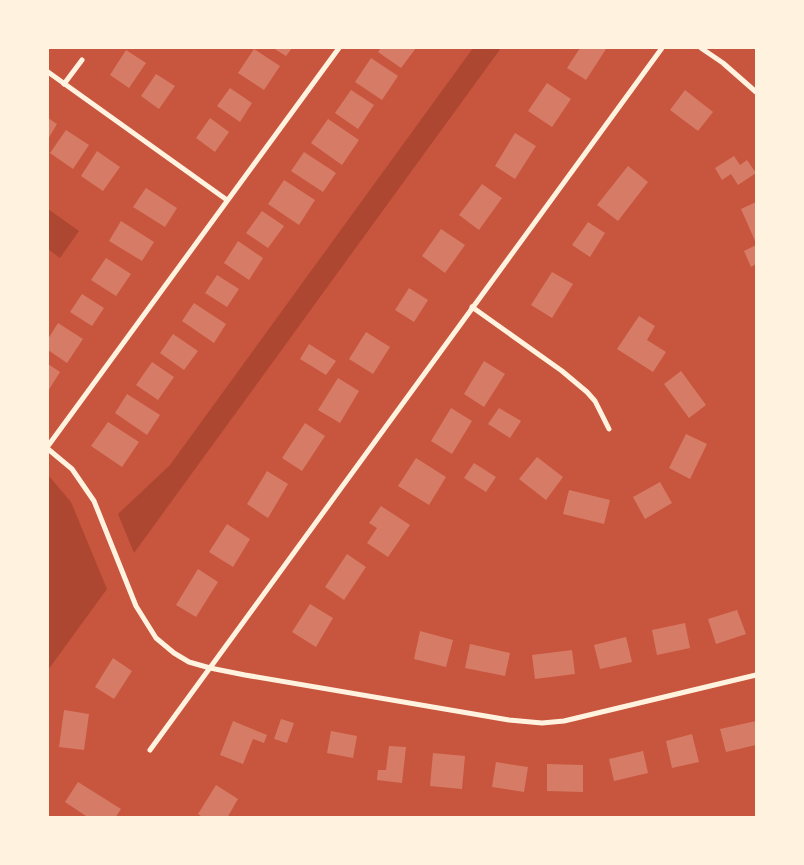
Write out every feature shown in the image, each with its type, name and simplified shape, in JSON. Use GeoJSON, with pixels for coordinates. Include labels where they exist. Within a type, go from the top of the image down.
{"type":"FeatureCollection","features":[{"type":"Feature","properties":{"kind":"street"},"geometry":{"type":"LineString","coordinates":[[339,48],[48,447],[72,469],[94,501],[136,606],[147,627],[156,638],[174,653],[189,662],[210,668],[509,720],[542,723],[564,721],[614,711],[756,675]]}},
{"type":"Feature","properties":{"kind":"street"},"geometry":{"type":"LineString","coordinates":[[150,750],[662,48]]}},
{"type":"Feature","properties":{"kind":"street"},"geometry":{"type":"LineString","coordinates":[[701,48],[723,63],[756,92]]}},
{"type":"Feature","properties":{"kind":"street"},"geometry":{"type":"LineString","coordinates":[[64,84],[82,60]]}},
{"type":"Feature","properties":{"kind":"street"},"geometry":{"type":"LineString","coordinates":[[48,72],[227,200]]}},
{"type":"Feature","properties":{"kind":"street"},"geometry":{"type":"LineString","coordinates":[[472,307],[562,371],[587,392],[595,401],[609,429]]}},
{"type":"Feature","properties":{"kind":"shaded area"},"geometry":{"type":"Polygon","coordinates":[[[473,48],[501,48],[134,553],[118,514],[170,465],[473,48]]]}},
{"type":"Feature","properties":{"kind":"shaded area"},"geometry":{"type":"Polygon","coordinates":[[[48,209],[79,231],[60,258],[48,249],[48,209]]]}},
{"type":"Feature","properties":{"kind":"shaded area"},"geometry":{"type":"Polygon","coordinates":[[[48,475],[71,502],[107,589],[48,670],[48,475]]]}},
{"type":"Feature","properties":{"kind":"building"},"geometry":{"type":"Polygon","coordinates":[[[273,48],[292,48],[286,56],[273,48]]]}},
{"type":"Feature","properties":{"kind":"building"},"geometry":{"type":"Polygon","coordinates":[[[381,48],[416,48],[401,68],[378,52],[381,48]]]}},
{"type":"Feature","properties":{"kind":"building"},"geometry":{"type":"Polygon","coordinates":[[[580,48],[606,49],[586,80],[567,68],[580,48]]]}},
{"type":"Feature","properties":{"kind":"building"},"geometry":{"type":"Polygon","coordinates":[[[254,49],[280,66],[264,90],[238,73],[254,49]]]}},
{"type":"Feature","properties":{"kind":"building"},"geometry":{"type":"Polygon","coordinates":[[[126,50],[146,63],[129,88],[110,75],[126,50]]]}},
{"type":"Feature","properties":{"kind":"building"},"geometry":{"type":"Polygon","coordinates":[[[371,58],[398,76],[382,100],[355,82],[371,58]]]}},
{"type":"Feature","properties":{"kind":"building"},"geometry":{"type":"Polygon","coordinates":[[[156,74],[175,86],[159,109],[141,96],[156,74]]]}},
{"type":"Feature","properties":{"kind":"building"},"geometry":{"type":"Polygon","coordinates":[[[547,83],[571,99],[552,127],[528,111],[547,83]]]}},
{"type":"Feature","properties":{"kind":"building"},"geometry":{"type":"Polygon","coordinates":[[[230,88],[252,103],[240,122],[217,106],[230,88]]]}},
{"type":"Feature","properties":{"kind":"building"},"geometry":{"type":"Polygon","coordinates":[[[351,90],[374,105],[358,129],[335,113],[351,90]]]}},
{"type":"Feature","properties":{"kind":"building"},"geometry":{"type":"Polygon","coordinates":[[[685,90],[713,112],[698,131],[670,110],[685,90]]]}},
{"type":"Feature","properties":{"kind":"building"},"geometry":{"type":"Polygon","coordinates":[[[48,118],[57,124],[48,139],[48,118]]]}},
{"type":"Feature","properties":{"kind":"building"},"geometry":{"type":"Polygon","coordinates":[[[210,118],[229,132],[215,152],[196,138],[210,118]]]}},
{"type":"Feature","properties":{"kind":"building"},"geometry":{"type":"Polygon","coordinates":[[[328,119],[359,140],[342,165],[311,143],[328,119]]]}},
{"type":"Feature","properties":{"kind":"building"},"geometry":{"type":"Polygon","coordinates":[[[66,130],[89,145],[73,169],[50,153],[66,130]]]}},
{"type":"Feature","properties":{"kind":"building"},"geometry":{"type":"Polygon","coordinates":[[[515,133],[536,146],[515,179],[495,166],[515,133]]]}},
{"type":"Feature","properties":{"kind":"building"},"geometry":{"type":"Polygon","coordinates":[[[97,151],[120,167],[103,191],[81,176],[97,151]]]}},
{"type":"Feature","properties":{"kind":"building"},"geometry":{"type":"Polygon","coordinates":[[[304,152],[336,173],[323,192],[291,171],[304,152]]]}},
{"type":"Feature","properties":{"kind":"building"},"geometry":{"type":"Polygon","coordinates":[[[734,156],[740,165],[747,160],[756,173],[738,185],[731,174],[722,180],[715,168],[734,156]]]}},
{"type":"Feature","properties":{"kind":"building"},"geometry":{"type":"Polygon","coordinates":[[[628,166],[648,182],[618,221],[597,205],[628,166]]]}},
{"type":"Feature","properties":{"kind":"building"},"geometry":{"type":"Polygon","coordinates":[[[284,180],[315,200],[299,225],[268,204],[284,180]]]}},
{"type":"Feature","properties":{"kind":"building"},"geometry":{"type":"Polygon","coordinates":[[[482,184],[502,198],[479,230],[459,215],[482,184]]]}},
{"type":"Feature","properties":{"kind":"building"},"geometry":{"type":"Polygon","coordinates":[[[146,188],[177,208],[165,227],[133,207],[146,188]]]}},
{"type":"Feature","properties":{"kind":"building"},"geometry":{"type":"Polygon","coordinates":[[[756,202],[756,243],[741,209],[756,202]]]}},
{"type":"Feature","properties":{"kind":"building"},"geometry":{"type":"Polygon","coordinates":[[[262,211],[284,226],[268,248],[246,233],[262,211]]]}},
{"type":"Feature","properties":{"kind":"building"},"geometry":{"type":"Polygon","coordinates":[[[121,221],[154,242],[142,261],[109,241],[121,221]]]}},
{"type":"Feature","properties":{"kind":"building"},"geometry":{"type":"Polygon","coordinates":[[[588,222],[605,233],[590,257],[572,245],[588,222]]]}},
{"type":"Feature","properties":{"kind":"building"},"geometry":{"type":"Polygon","coordinates":[[[441,229],[465,245],[445,273],[422,256],[441,229]]]}},
{"type":"Feature","properties":{"kind":"building"},"geometry":{"type":"Polygon","coordinates":[[[238,241],[263,258],[249,280],[224,263],[238,241]]]}},
{"type":"Feature","properties":{"kind":"building"},"geometry":{"type":"Polygon","coordinates":[[[756,245],[756,264],[751,267],[744,251],[756,245]]]}},
{"type":"Feature","properties":{"kind":"building"},"geometry":{"type":"Polygon","coordinates":[[[106,258],[131,274],[116,296],[91,280],[106,258]]]}},
{"type":"Feature","properties":{"kind":"building"},"geometry":{"type":"Polygon","coordinates":[[[552,272],[573,284],[552,318],[531,305],[552,272]]]}},
{"type":"Feature","properties":{"kind":"building"},"geometry":{"type":"Polygon","coordinates":[[[217,275],[239,289],[227,307],[205,293],[217,275]]]}},
{"type":"Feature","properties":{"kind":"building"},"geometry":{"type":"Polygon","coordinates":[[[409,288],[428,300],[414,322],[395,310],[409,288]]]}},
{"type":"Feature","properties":{"kind":"building"},"geometry":{"type":"Polygon","coordinates":[[[82,294],[104,308],[92,326],[70,312],[82,294]]]}},
{"type":"Feature","properties":{"kind":"building"},"geometry":{"type":"Polygon","coordinates":[[[194,303],[226,324],[214,343],[182,321],[194,303]]]}},
{"type":"Feature","properties":{"kind":"building"},"geometry":{"type":"Polygon","coordinates":[[[639,316],[655,326],[647,340],[666,352],[653,372],[617,349],[639,316]]]}},
{"type":"Feature","properties":{"kind":"building"},"geometry":{"type":"Polygon","coordinates":[[[58,323],[83,339],[67,363],[48,350],[48,339],[58,323]]]}},
{"type":"Feature","properties":{"kind":"building"},"geometry":{"type":"Polygon","coordinates":[[[366,332],[390,347],[373,374],[349,359],[366,332]]]}},
{"type":"Feature","properties":{"kind":"building"},"geometry":{"type":"Polygon","coordinates":[[[173,334],[198,351],[184,370],[160,353],[173,334]]]}},
{"type":"Feature","properties":{"kind":"building"},"geometry":{"type":"Polygon","coordinates":[[[309,344],[336,361],[326,375],[300,359],[309,344]]]}},
{"type":"Feature","properties":{"kind":"building"},"geometry":{"type":"Polygon","coordinates":[[[484,361],[505,374],[484,407],[464,394],[484,361]]]}},
{"type":"Feature","properties":{"kind":"building"},"geometry":{"type":"Polygon","coordinates":[[[152,362],[174,377],[158,400],[136,385],[152,362]]]}},
{"type":"Feature","properties":{"kind":"building"},"geometry":{"type":"Polygon","coordinates":[[[48,364],[60,372],[48,391],[48,364]]]}},
{"type":"Feature","properties":{"kind":"building"},"geometry":{"type":"Polygon","coordinates":[[[681,371],[706,405],[689,418],[664,384],[681,371]]]}},
{"type":"Feature","properties":{"kind":"building"},"geometry":{"type":"Polygon","coordinates":[[[338,378],[359,391],[340,423],[318,410],[338,378]]]}},
{"type":"Feature","properties":{"kind":"building"},"geometry":{"type":"Polygon","coordinates":[[[127,394],[160,415],[147,435],[115,413],[127,394]]]}},
{"type":"Feature","properties":{"kind":"building"},"geometry":{"type":"Polygon","coordinates":[[[451,408],[472,421],[452,454],[431,441],[451,408]]]}},
{"type":"Feature","properties":{"kind":"building"},"geometry":{"type":"Polygon","coordinates":[[[499,408],[521,421],[510,438],[488,424],[499,408]]]}},
{"type":"Feature","properties":{"kind":"building"},"geometry":{"type":"Polygon","coordinates":[[[108,422],[139,442],[122,467],[91,446],[108,422]]]}},
{"type":"Feature","properties":{"kind":"building"},"geometry":{"type":"Polygon","coordinates":[[[305,423],[325,436],[302,471],[282,458],[305,423]]]}},
{"type":"Feature","properties":{"kind":"building"},"geometry":{"type":"Polygon","coordinates":[[[686,434],[707,444],[690,479],[669,468],[686,434]]]}},
{"type":"Feature","properties":{"kind":"building"},"geometry":{"type":"Polygon","coordinates":[[[537,457],[563,477],[546,500],[519,479],[537,457]]]}},
{"type":"Feature","properties":{"kind":"building"},"geometry":{"type":"Polygon","coordinates":[[[416,458],[446,477],[429,505],[398,486],[416,458]]]}},
{"type":"Feature","properties":{"kind":"building"},"geometry":{"type":"Polygon","coordinates":[[[474,463],[496,477],[486,492],[464,478],[474,463]]]}},
{"type":"Feature","properties":{"kind":"building"},"geometry":{"type":"Polygon","coordinates":[[[267,471],[288,484],[268,518],[247,504],[267,471]]]}},
{"type":"Feature","properties":{"kind":"building"},"geometry":{"type":"Polygon","coordinates":[[[660,482],[672,503],[645,519],[633,497],[660,482]]]}},
{"type":"Feature","properties":{"kind":"building"},"geometry":{"type":"Polygon","coordinates":[[[569,490],[610,500],[604,524],[563,514],[569,490]]]}},
{"type":"Feature","properties":{"kind":"building"},"geometry":{"type":"Polygon","coordinates":[[[381,506],[410,525],[388,557],[367,543],[377,528],[369,523],[381,506]]]}},
{"type":"Feature","properties":{"kind":"building"},"geometry":{"type":"Polygon","coordinates":[[[227,524],[250,539],[233,567],[209,552],[227,524]]]}},
{"type":"Feature","properties":{"kind":"building"},"geometry":{"type":"Polygon","coordinates":[[[347,554],[366,567],[344,600],[325,587],[347,554]]]}},
{"type":"Feature","properties":{"kind":"building"},"geometry":{"type":"Polygon","coordinates":[[[198,569],[218,582],[196,617],[176,605],[198,569]]]}},
{"type":"Feature","properties":{"kind":"building"},"geometry":{"type":"Polygon","coordinates":[[[310,604],[333,618],[316,647],[292,632],[310,604]]]}},
{"type":"Feature","properties":{"kind":"building"},"geometry":{"type":"Polygon","coordinates":[[[737,610],[746,634],[716,644],[708,619],[737,610]]]}},
{"type":"Feature","properties":{"kind":"building"},"geometry":{"type":"Polygon","coordinates":[[[685,623],[690,648],[657,655],[652,630],[685,623]]]}},
{"type":"Feature","properties":{"kind":"building"},"geometry":{"type":"Polygon","coordinates":[[[420,631],[453,640],[446,667],[414,659],[420,631]]]}},
{"type":"Feature","properties":{"kind":"building"},"geometry":{"type":"Polygon","coordinates":[[[626,637],[632,662],[600,669],[594,645],[626,637]]]}},
{"type":"Feature","properties":{"kind":"building"},"geometry":{"type":"Polygon","coordinates":[[[470,644],[510,653],[505,676],[465,668],[470,644]]]}},
{"type":"Feature","properties":{"kind":"building"},"geometry":{"type":"Polygon","coordinates":[[[572,650],[575,674],[535,679],[532,655],[572,650]]]}},
{"type":"Feature","properties":{"kind":"building"},"geometry":{"type":"Polygon","coordinates":[[[113,658],[132,671],[114,699],[95,687],[113,658]]]}},
{"type":"Feature","properties":{"kind":"building"},"geometry":{"type":"Polygon","coordinates":[[[64,710],[89,714],[84,750],[59,747],[64,710]]]}},
{"type":"Feature","properties":{"kind":"building"},"geometry":{"type":"Polygon","coordinates":[[[281,719],[294,723],[287,743],[274,739],[281,719]]]}},
{"type":"Feature","properties":{"kind":"building"},"geometry":{"type":"Polygon","coordinates":[[[233,721],[267,735],[264,743],[253,739],[243,764],[220,755],[233,721]]]}},
{"type":"Feature","properties":{"kind":"building"},"geometry":{"type":"Polygon","coordinates":[[[756,721],[756,745],[726,752],[720,729],[756,721]]]}},
{"type":"Feature","properties":{"kind":"building"},"geometry":{"type":"Polygon","coordinates":[[[331,731],[357,736],[353,758],[327,753],[331,731]]]}},
{"type":"Feature","properties":{"kind":"building"},"geometry":{"type":"Polygon","coordinates":[[[692,734],[699,762],[672,768],[666,741],[692,734]]]}},
{"type":"Feature","properties":{"kind":"building"},"geometry":{"type":"Polygon","coordinates":[[[389,746],[406,747],[402,783],[377,780],[378,770],[386,770],[389,746]]]}},
{"type":"Feature","properties":{"kind":"building"},"geometry":{"type":"Polygon","coordinates":[[[643,751],[648,773],[614,781],[609,759],[643,751]]]}},
{"type":"Feature","properties":{"kind":"building"},"geometry":{"type":"Polygon","coordinates":[[[433,753],[465,756],[462,789],[430,786],[433,753]]]}},
{"type":"Feature","properties":{"kind":"building"},"geometry":{"type":"Polygon","coordinates":[[[496,762],[528,767],[524,792],[492,787],[496,762]]]}},
{"type":"Feature","properties":{"kind":"building"},"geometry":{"type":"Polygon","coordinates":[[[547,764],[583,765],[583,792],[547,791],[547,764]]]}},
{"type":"Feature","properties":{"kind":"building"},"geometry":{"type":"Polygon","coordinates":[[[78,782],[121,809],[115,818],[89,818],[65,802],[78,782]]]}},
{"type":"Feature","properties":{"kind":"building"},"geometry":{"type":"Polygon","coordinates":[[[216,785],[238,799],[227,818],[204,818],[198,814],[216,785]]]}}]}
